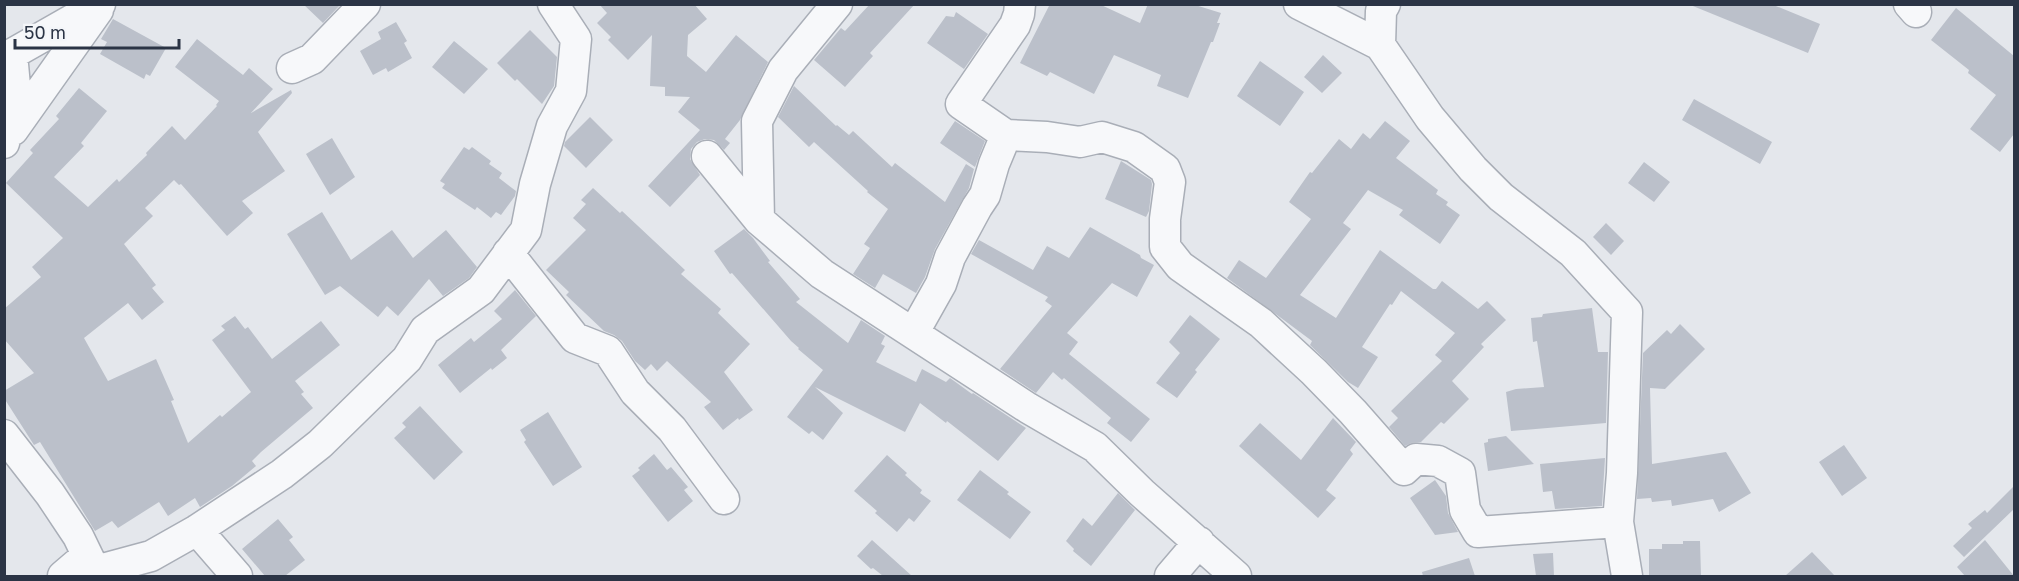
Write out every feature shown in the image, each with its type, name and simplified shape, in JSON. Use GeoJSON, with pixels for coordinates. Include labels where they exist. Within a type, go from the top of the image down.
{"type":"FeatureCollection","features":[{"type":"Feature","properties":{"kind":"street"},"geometry":{"type":"LineString","coordinates":[[5,141],[15,97],[12,54],[101,4]]}},
{"type":"Feature","properties":{"kind":"street"},"geometry":{"type":"LineString","coordinates":[[5,141],[101,4]]}},
{"type":"Feature","properties":{"kind":"street"},"geometry":{"type":"LineString","coordinates":[[292,68],[312,59],[365,4]]}},
{"type":"Feature","properties":{"kind":"street"},"geometry":{"type":"LineString","coordinates":[[63,576],[77,564],[103,569],[151,556],[197,530],[282,474],[320,444],[407,359],[425,330],[481,290],[526,230],[535,184],[552,126],[571,91],[576,39],[553,4]]}},
{"type":"Feature","properties":{"kind":"street"},"geometry":{"type":"LineString","coordinates":[[759,220],[757,121],[783,70],[837,4]]}},
{"type":"Feature","properties":{"kind":"street"},"geometry":{"type":"LineString","coordinates":[[1020,4],[1015,25],[961,104],[1006,135],[1047,137],[1080,142],[1102,137],[1134,147],[1165,169],[1170,182],[1165,219],[1165,248],[1180,266],[1261,323],[1353,412],[1404,470],[1416,459],[1438,461],[1460,473],[1465,510],[1478,532],[1618,522]]}},
{"type":"Feature","properties":{"kind":"street"},"geometry":{"type":"LineString","coordinates":[[1299,4],[1380,45],[1430,118],[1473,169],[1502,197],[1573,253],[1627,312],[1622,473],[1618,522],[1627,576]]}},
{"type":"Feature","properties":{"kind":"street"},"geometry":{"type":"LineString","coordinates":[[1380,45],[1381,11],[1385,4]]}},
{"type":"Feature","properties":{"kind":"street"},"geometry":{"type":"LineString","coordinates":[[914,332],[940,284],[950,257],[986,195],[994,164],[1006,135]]}},
{"type":"Feature","properties":{"kind":"street"},"geometry":{"type":"LineString","coordinates":[[707,156],[759,220],[822,274],[1028,408],[1095,447],[1142,493],[1236,576]]}},
{"type":"Feature","properties":{"kind":"street"},"geometry":{"type":"LineString","coordinates":[[508,253],[575,338],[608,351],[635,392],[672,429],[724,499]]}},
{"type":"Feature","properties":{"kind":"street"},"geometry":{"type":"LineString","coordinates":[[4,435],[50,494],[78,536],[93,567]]}},
{"type":"Feature","properties":{"kind":"street"},"geometry":{"type":"LineString","coordinates":[[197,530],[237,576]]}},
{"type":"Feature","properties":{"kind":"street"},"geometry":{"type":"LineString","coordinates":[[1170,576],[1199,543]]}},
{"type":"Feature","properties":{"kind":"building"},"geometry":{"type":"Polygon","coordinates":[[[303,4],[341,4],[323,23],[303,4]]]}},
{"type":"Feature","properties":{"kind":"building"},"geometry":{"type":"Polygon","coordinates":[[[599,4],[694,4],[707,19],[688,35],[687,56],[706,72],[736,35],[768,62],[740,120],[725,139],[730,143],[724,150],[714,140],[705,139],[697,142],[691,149],[690,159],[700,175],[670,207],[648,186],[700,130],[678,112],[690,97],[665,96],[665,87],[650,86],[652,35],[628,60],[608,40],[611,37],[597,23],[607,13],[599,4]]]}},
{"type":"Feature","properties":{"kind":"building"},"geometry":{"type":"Polygon","coordinates":[[[870,4],[915,4],[870,53],[873,56],[845,87],[814,60],[841,28],[845,31],[870,4]]]}},
{"type":"Feature","properties":{"kind":"building"},"geometry":{"type":"Polygon","coordinates":[[[1050,4],[1099,4],[1140,23],[1148,4],[1192,4],[1221,13],[1213,42],[1211,42],[1188,98],[1157,86],[1161,75],[1114,55],[1094,94],[1050,72],[1047,76],[1020,63],[1050,4]]]}},
{"type":"Feature","properties":{"kind":"building"},"geometry":{"type":"Polygon","coordinates":[[[1688,4],[1771,4],[1820,24],[1808,53],[1688,4]]]}},
{"type":"Feature","properties":{"kind":"building"},"geometry":{"type":"Polygon","coordinates":[[[1956,8],[2014,56],[2014,134],[2000,152],[1970,129],[1996,95],[1931,40],[1956,8]]]}},
{"type":"Feature","properties":{"kind":"building"},"geometry":{"type":"Polygon","coordinates":[[[956,12],[988,34],[964,69],[927,43],[946,16],[954,17],[956,12]]]}},
{"type":"Feature","properties":{"kind":"building"},"geometry":{"type":"Polygon","coordinates":[[[113,19],[166,48],[150,76],[146,74],[144,79],[100,54],[107,42],[101,39],[113,19]]]}},
{"type":"Feature","properties":{"kind":"building"},"geometry":{"type":"Polygon","coordinates":[[[396,22],[407,41],[404,43],[412,58],[388,72],[386,68],[373,75],[360,51],[381,39],[378,32],[396,22]]]}},
{"type":"Feature","properties":{"kind":"building"},"geometry":{"type":"Polygon","coordinates":[[[530,30],[557,57],[554,86],[542,104],[497,63],[530,30]]]}},
{"type":"Feature","properties":{"kind":"building"},"geometry":{"type":"Polygon","coordinates":[[[197,39],[243,75],[249,68],[273,89],[251,113],[291,90],[292,93],[258,132],[285,171],[242,201],[253,213],[227,236],[181,184],[179,185],[174,180],[145,208],[153,216],[124,244],[156,285],[152,288],[164,302],[142,320],[128,303],[84,338],[108,381],[156,359],[174,400],[171,401],[188,443],[251,392],[212,340],[225,330],[221,326],[235,316],[245,329],[248,327],[272,359],[321,321],[340,345],[295,381],[304,392],[301,394],[313,408],[261,452],[252,461],[256,466],[232,486],[200,507],[195,498],[168,516],[159,502],[118,528],[112,521],[95,531],[40,442],[34,445],[4,398],[4,391],[34,373],[4,339],[4,309],[41,277],[32,267],[63,238],[6,183],[33,153],[30,150],[59,119],[56,116],[79,88],[107,111],[81,143],[84,146],[54,177],[88,207],[117,179],[119,182],[147,155],[146,153],[172,126],[185,140],[219,101],[175,67],[197,39]]]}},
{"type":"Feature","properties":{"kind":"building"},"geometry":{"type":"Polygon","coordinates":[[[454,41],[488,69],[464,94],[432,67],[454,41]]]}},
{"type":"Feature","properties":{"kind":"building"},"geometry":{"type":"Polygon","coordinates":[[[1323,55],[1342,73],[1322,93],[1304,77],[1323,55]]]}},
{"type":"Feature","properties":{"kind":"building"},"geometry":{"type":"Polygon","coordinates":[[[1260,61],[1304,92],[1280,126],[1237,96],[1260,61]]]}},
{"type":"Feature","properties":{"kind":"building"},"geometry":{"type":"Polygon","coordinates":[[[794,86],[836,126],[849,135],[853,131],[892,167],[895,163],[945,202],[966,164],[974,169],[969,188],[935,249],[925,277],[916,293],[883,274],[875,288],[853,274],[870,248],[864,244],[888,209],[814,142],[809,147],[778,117],[794,86]]]}},
{"type":"Feature","properties":{"kind":"building"},"geometry":{"type":"Polygon","coordinates":[[[1694,99],[1772,142],[1760,164],[1682,120],[1694,99]]]}},
{"type":"Feature","properties":{"kind":"building"},"geometry":{"type":"Polygon","coordinates":[[[590,117],[613,140],[586,168],[564,146],[565,142],[590,117]]]}},
{"type":"Feature","properties":{"kind":"building"},"geometry":{"type":"Polygon","coordinates":[[[955,121],[985,141],[975,167],[940,143],[955,121]]]}},
{"type":"Feature","properties":{"kind":"building"},"geometry":{"type":"Polygon","coordinates":[[[1385,121],[1410,141],[1396,158],[1438,190],[1436,194],[1448,202],[1446,205],[1460,215],[1440,244],[1399,215],[1403,210],[1368,190],[1343,223],[1351,229],[1300,295],[1336,318],[1380,250],[1433,289],[1436,289],[1442,281],[1478,309],[1487,301],[1506,320],[1481,344],[1484,347],[1452,381],[1469,399],[1444,424],[1441,422],[1421,442],[1405,446],[1389,427],[1398,418],[1391,411],[1442,361],[1435,355],[1455,333],[1401,291],[1362,347],[1378,357],[1358,388],[1348,382],[1310,345],[1312,341],[1227,278],[1239,260],[1266,278],[1311,219],[1289,202],[1310,172],[1312,173],[1339,139],[1351,149],[1363,133],[1370,139],[1385,121]]]}},
{"type":"Feature","properties":{"kind":"building"},"geometry":{"type":"Polygon","coordinates":[[[332,138],[355,177],[330,195],[306,154],[332,138]]]}},
{"type":"Feature","properties":{"kind":"building"},"geometry":{"type":"Polygon","coordinates":[[[464,147],[469,150],[472,147],[491,161],[489,164],[502,173],[499,178],[516,191],[515,196],[501,215],[496,212],[491,218],[477,207],[475,210],[442,188],[445,184],[440,181],[464,147]]]}},
{"type":"Feature","properties":{"kind":"building"},"geometry":{"type":"Polygon","coordinates":[[[1121,161],[1151,180],[1149,211],[1146,217],[1105,199],[1121,161]]]}},
{"type":"Feature","properties":{"kind":"building"},"geometry":{"type":"Polygon","coordinates":[[[1644,162],[1670,182],[1654,202],[1628,183],[1644,162]]]}},
{"type":"Feature","properties":{"kind":"building"},"geometry":{"type":"Polygon","coordinates":[[[593,188],[620,213],[622,211],[685,270],[681,274],[721,309],[718,313],[750,344],[724,372],[753,410],[723,430],[704,407],[711,402],[667,361],[657,371],[651,364],[645,370],[635,361],[622,341],[604,331],[566,295],[569,292],[546,270],[586,230],[573,218],[586,204],[581,200],[593,188]]]}},
{"type":"Feature","properties":{"kind":"building"},"geometry":{"type":"Polygon","coordinates":[[[322,212],[351,260],[392,230],[413,258],[446,230],[477,267],[469,278],[443,296],[429,279],[398,316],[387,306],[378,317],[340,286],[325,295],[287,234],[322,212]]]}},
{"type":"Feature","properties":{"kind":"building"},"geometry":{"type":"Polygon","coordinates":[[[1606,223],[1624,241],[1611,255],[1593,237],[1606,223]]]}},
{"type":"Feature","properties":{"kind":"building"},"geometry":{"type":"Polygon","coordinates":[[[1090,227],[1154,265],[1137,297],[1112,283],[1067,333],[1078,342],[1069,354],[1150,419],[1131,442],[1107,423],[1111,418],[1064,378],[1062,380],[1053,372],[1036,393],[1000,369],[1052,306],[1045,301],[1048,297],[971,254],[979,240],[1033,270],[1047,246],[1069,258],[1090,227]]]}},
{"type":"Feature","properties":{"kind":"building"},"geometry":{"type":"Polygon","coordinates":[[[744,229],[770,261],[768,262],[800,299],[796,302],[848,343],[861,320],[885,336],[881,344],[885,346],[876,362],[916,382],[922,369],[946,382],[950,378],[1026,428],[998,461],[920,403],[905,432],[815,387],[843,413],[823,440],[812,431],[809,434],[787,417],[823,370],[798,349],[732,273],[730,274],[714,251],[744,229]]]}},
{"type":"Feature","properties":{"kind":"building"},"geometry":{"type":"Polygon","coordinates":[[[515,290],[536,316],[501,350],[507,358],[460,393],[438,365],[471,338],[474,342],[502,319],[494,311],[515,290]]]}},
{"type":"Feature","properties":{"kind":"building"},"geometry":{"type":"Polygon","coordinates":[[[1592,308],[1598,352],[1608,352],[1606,423],[1511,431],[1506,392],[1544,387],[1537,341],[1533,342],[1531,318],[1542,317],[1543,314],[1592,308]]]}},
{"type":"Feature","properties":{"kind":"building"},"geometry":{"type":"Polygon","coordinates":[[[1190,315],[1220,339],[1195,370],[1197,372],[1177,398],[1156,383],[1180,353],[1169,342],[1190,315]]]}},
{"type":"Feature","properties":{"kind":"building"},"geometry":{"type":"Polygon","coordinates":[[[1680,324],[1705,349],[1665,389],[1650,388],[1652,464],[1726,452],[1751,493],[1719,512],[1713,499],[1672,506],[1671,500],[1652,502],[1651,498],[1637,499],[1643,353],[1667,330],[1671,334],[1680,324]]]}},
{"type":"Feature","properties":{"kind":"building"},"geometry":{"type":"Polygon","coordinates":[[[420,406],[463,452],[434,480],[394,438],[406,427],[402,423],[420,406]]]}},
{"type":"Feature","properties":{"kind":"building"},"geometry":{"type":"Polygon","coordinates":[[[548,412],[582,467],[553,486],[524,442],[526,440],[520,430],[548,412]]]}},
{"type":"Feature","properties":{"kind":"building"},"geometry":{"type":"Polygon","coordinates":[[[1333,418],[1356,442],[1350,450],[1353,454],[1326,490],[1336,498],[1318,518],[1239,446],[1260,423],[1301,460],[1333,418]]]}},
{"type":"Feature","properties":{"kind":"building"},"geometry":{"type":"Polygon","coordinates":[[[1506,436],[1534,464],[1488,471],[1484,443],[1488,442],[1488,439],[1506,436]]]}},
{"type":"Feature","properties":{"kind":"building"},"geometry":{"type":"Polygon","coordinates":[[[1844,445],[1867,478],[1842,496],[1819,462],[1844,445]]]}},
{"type":"Feature","properties":{"kind":"building"},"geometry":{"type":"Polygon","coordinates":[[[654,454],[667,470],[671,467],[688,487],[684,490],[693,501],[668,522],[632,476],[654,454]]]}},
{"type":"Feature","properties":{"kind":"building"},"geometry":{"type":"Polygon","coordinates":[[[887,455],[922,490],[920,493],[931,501],[914,522],[909,518],[897,532],[854,491],[887,455]]]}},
{"type":"Feature","properties":{"kind":"building"},"geometry":{"type":"Polygon","coordinates":[[[1605,458],[1602,506],[1555,509],[1552,491],[1543,492],[1540,464],[1605,458]]]}},
{"type":"Feature","properties":{"kind":"building"},"geometry":{"type":"Polygon","coordinates":[[[980,470],[1031,512],[1010,539],[957,500],[980,470]]]}},
{"type":"Feature","properties":{"kind":"building"},"geometry":{"type":"Polygon","coordinates":[[[1435,480],[1446,496],[1448,513],[1458,532],[1435,535],[1410,498],[1435,480]]]}},
{"type":"Feature","properties":{"kind":"building"},"geometry":{"type":"Polygon","coordinates":[[[2014,486],[2014,509],[1964,557],[1953,546],[1972,528],[1968,524],[1985,510],[1987,513],[2014,486]]]}},
{"type":"Feature","properties":{"kind":"building"},"geometry":{"type":"Polygon","coordinates":[[[1118,493],[1135,510],[1091,566],[1073,551],[1074,549],[1066,541],[1083,518],[1092,526],[1118,493]]]}},
{"type":"Feature","properties":{"kind":"building"},"geometry":{"type":"Polygon","coordinates":[[[278,519],[293,537],[289,540],[305,560],[285,576],[265,576],[242,549],[278,519]]]}},
{"type":"Feature","properties":{"kind":"building"},"geometry":{"type":"Polygon","coordinates":[[[872,540],[912,576],[883,576],[873,568],[871,569],[857,556],[872,540]]]}},
{"type":"Feature","properties":{"kind":"building"},"geometry":{"type":"Polygon","coordinates":[[[1985,540],[2014,576],[1965,576],[1957,567],[1985,540]]]}},
{"type":"Feature","properties":{"kind":"building"},"geometry":{"type":"Polygon","coordinates":[[[1683,541],[1700,541],[1701,576],[1649,576],[1649,549],[1662,549],[1662,544],[1683,544],[1683,541]]]}},
{"type":"Feature","properties":{"kind":"building"},"geometry":{"type":"Polygon","coordinates":[[[1812,552],[1835,576],[1785,576],[1812,552]]]}},
{"type":"Feature","properties":{"kind":"building"},"geometry":{"type":"Polygon","coordinates":[[[1553,553],[1554,576],[1536,576],[1533,554],[1553,553]]]}},
{"type":"Feature","properties":{"kind":"building"},"geometry":{"type":"Polygon","coordinates":[[[1469,558],[1475,576],[1423,576],[1422,572],[1469,558]]]}}]}
